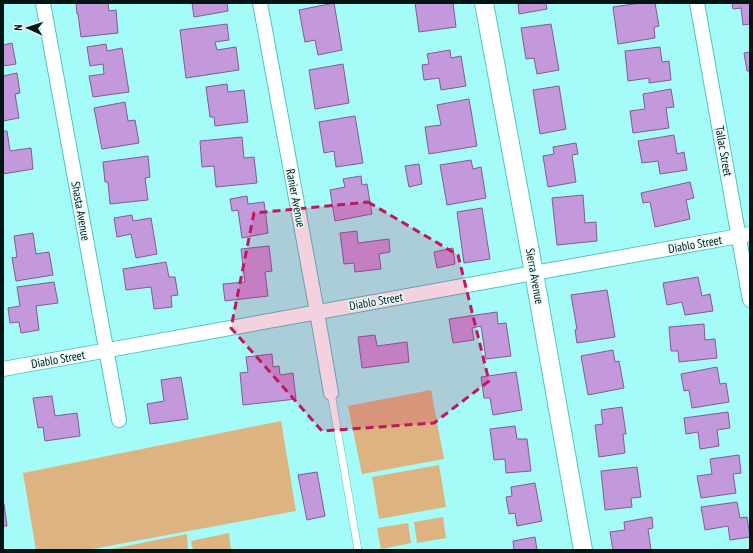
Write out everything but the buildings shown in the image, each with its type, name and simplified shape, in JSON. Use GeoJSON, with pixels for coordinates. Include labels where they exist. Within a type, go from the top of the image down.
{"type":"FeatureCollection","features":[{"type":"Feature","properties":{"kind":"street","name":"Shasta Avenue"},"geometry":{"type":"LineString","coordinates":[[43,3],[119,420]]}},
{"type":"Feature","properties":{"kind":"street","name":"Ranier Avenue"},"geometry":{"type":"LineString","coordinates":[[260,3],[331,393]]}},
{"type":"Feature","properties":{"kind":"street","name":"Sierra Avenue"},"geometry":{"type":"LineString","coordinates":[[484,3],[583,550]]}},
{"type":"Feature","properties":{"kind":"street","name":"Tallac Street"},"geometry":{"type":"LineString","coordinates":[[697,3],[744,235],[750,300]]}},
{"type":"Feature","properties":{"kind":"street","name":"Diablo Street"},"geometry":{"type":"LineString","coordinates":[[3,369],[744,235]]}},
{"type":"Feature","properties":{"kind":"lane"},"geometry":{"type":"LineString","coordinates":[[331,393],[358,550]]}},
{"type":"Feature","properties":{"kind":"highlighted area"},"geometry":{"type":"Polygon","coordinates":[[[368,202],[458,255],[489,381],[434,423],[322,431],[231,328],[254,213],[368,202]]]}},
{"type":"Feature","properties":{"kind":"shaded area"},"geometry":{"type":"Polygon","coordinates":[[[431,390],[444,459],[362,474],[348,406],[431,390]]]}},
{"type":"Feature","properties":{"kind":"shaded area"},"geometry":{"type":"Polygon","coordinates":[[[281,421],[296,511],[87,550],[36,550],[23,473],[281,421]]]}},
{"type":"Feature","properties":{"kind":"shaded area"},"geometry":{"type":"Polygon","coordinates":[[[439,465],[446,507],[379,519],[372,477],[439,465]]]}},
{"type":"Feature","properties":{"kind":"shaded area"},"geometry":{"type":"Polygon","coordinates":[[[443,517],[446,538],[417,543],[414,522],[443,517]]]}},
{"type":"Feature","properties":{"kind":"shaded area"},"geometry":{"type":"Polygon","coordinates":[[[408,523],[411,543],[381,549],[377,528],[408,523]]]}},
{"type":"Feature","properties":{"kind":"shaded area"},"geometry":{"type":"Polygon","coordinates":[[[229,533],[231,550],[193,550],[191,541],[229,533]]]}},
{"type":"Feature","properties":{"kind":"shaded area"},"geometry":{"type":"Polygon","coordinates":[[[187,534],[188,550],[106,550],[187,534]]]}}]}
